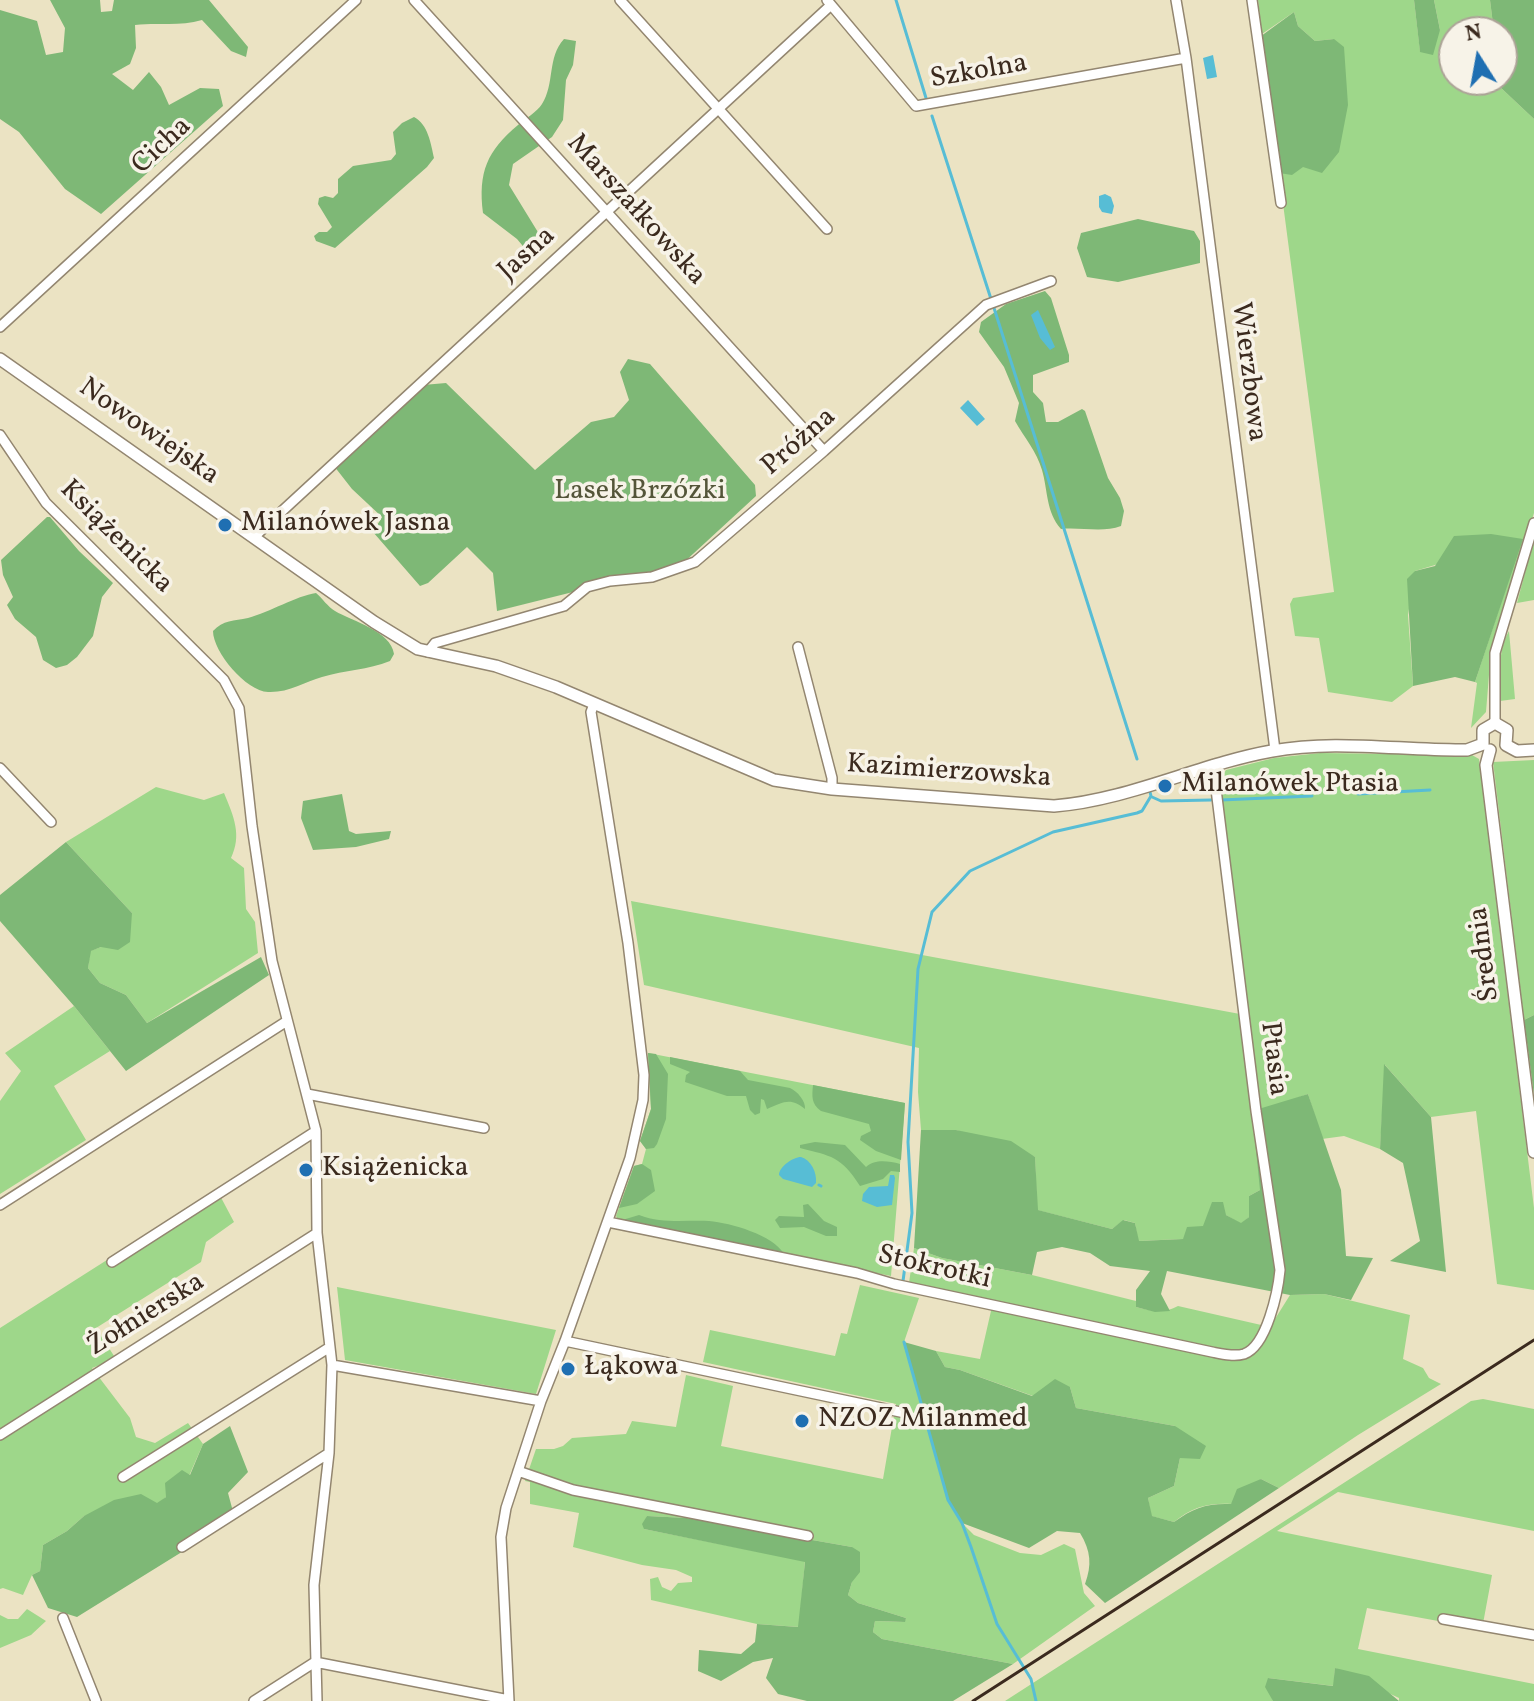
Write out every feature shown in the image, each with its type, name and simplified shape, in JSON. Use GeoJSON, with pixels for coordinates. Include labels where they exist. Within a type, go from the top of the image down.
{"type":"FeatureCollection","features":[{"type":"Feature","properties":{"kind":"street","name":"Cicha"},"geometry":{"type":"LineString","coordinates":[[0,327],[356,0]]}},
{"type":"Feature","properties":{"kind":"street","name":"Marszałkowska"},"geometry":{"type":"LineString","coordinates":[[414,0],[824,451]]}},
{"type":"Feature","properties":{"kind":"street"},"geometry":{"type":"LineString","coordinates":[[620,0],[827,229]]}},
{"type":"Feature","properties":{"kind":"street","name":"Wierzbowa"},"geometry":{"type":"LineString","coordinates":[[1176,0],[1275,750]]}},
{"type":"Feature","properties":{"kind":"street"},"geometry":{"type":"LineString","coordinates":[[1252,0],[1281,203]]}},
{"type":"Feature","properties":{"kind":"street","name":"Jasna"},"geometry":{"type":"LineString","coordinates":[[254,537],[607,213],[829,3]]}},
{"type":"Feature","properties":{"kind":"street","name":"Szkolna"},"geometry":{"type":"LineString","coordinates":[[829,3],[916,106],[1186,58]]}},
{"type":"Feature","properties":{"kind":"street","name":"Próżna"},"geometry":{"type":"LineString","coordinates":[[428,652],[435,643],[564,606],[587,587],[610,581],[652,577],[695,562],[986,305],[1051,281]]}},
{"type":"Feature","properties":{"kind":"street","name":"Nowowiejska"},"geometry":{"type":"LineString","coordinates":[[0,359],[393,634],[428,652]]}},
{"type":"Feature","properties":{"kind":"street","name":"Książenicka"},"geometry":{"type":"LineString","coordinates":[[0,435],[46,503],[224,680],[239,708],[272,961],[316,1131],[317,1233],[332,1365],[329,1453],[314,1585],[317,1701]]}},
{"type":"Feature","properties":{"kind":"street"},"geometry":{"type":"LineString","coordinates":[[1495,723],[1496,647],[1534,523]]}},
{"type":"Feature","properties":{"kind":"street"},"geometry":{"type":"LineString","coordinates":[[798,647],[832,778],[832,789]]}},
{"type":"Feature","properties":{"kind":"street","name":"Kazimierzowska"},"geometry":{"type":"LineString","coordinates":[[428,652],[496,666],[594,704],[756,774],[796,785],[832,789],[1054,806],[1087,802],[1275,750],[1331,746],[1467,750],[1486,747]]}},
{"type":"Feature","properties":{"kind":"street"},"geometry":{"type":"LineString","coordinates":[[254,1701],[315,1662],[509,1700],[501,1537],[506,1508],[541,1401],[630,1158],[643,1100],[644,1075],[628,943],[591,712],[594,704]]}},
{"type":"Feature","properties":{"kind":"street"},"geometry":{"type":"LineString","coordinates":[[1495,723],[1507,730],[1506,745]]}},
{"type":"Feature","properties":{"kind":"street"},"geometry":{"type":"LineString","coordinates":[[1495,723],[1483,730],[1486,747],[1499,750],[1506,745]]}},
{"type":"Feature","properties":{"kind":"street"},"geometry":{"type":"LineString","coordinates":[[1506,745],[1517,751],[1534,750]]}},
{"type":"Feature","properties":{"kind":"street","name":"Średnia"},"geometry":{"type":"LineString","coordinates":[[1486,747],[1534,1152]]}},
{"type":"Feature","properties":{"kind":"street","name":"Ptasia"},"geometry":{"type":"LineString","coordinates":[[1213,765],[1256,1111],[1280,1270],[1270,1315],[1257,1344],[1249,1352]]}},
{"type":"Feature","properties":{"kind":"street"},"geometry":{"type":"LineString","coordinates":[[0,768],[51,822]]}},
{"type":"Feature","properties":{"kind":"street"},"geometry":{"type":"LineString","coordinates":[[0,1205],[287,1021]]}},
{"type":"Feature","properties":{"kind":"street"},"geometry":{"type":"LineString","coordinates":[[307,1094],[484,1128]]}},
{"type":"Feature","properties":{"kind":"street"},"geometry":{"type":"LineString","coordinates":[[112,1262],[316,1131]]}},
{"type":"Feature","properties":{"kind":"street","name":"Stokrotki"},"geometry":{"type":"LineString","coordinates":[[608,1222],[857,1273],[894,1284],[1198,1349],[1236,1356],[1249,1352]]}},
{"type":"Feature","properties":{"kind":"street","name":"Żołnierska"},"geometry":{"type":"LineString","coordinates":[[0,1435],[317,1233]]}},
{"type":"Feature","properties":{"kind":"street"},"geometry":{"type":"LineString","coordinates":[[565,1341],[905,1413]]}},
{"type":"Feature","properties":{"kind":"street"},"geometry":{"type":"LineString","coordinates":[[123,1477],[330,1347]]}},
{"type":"Feature","properties":{"kind":"street"},"geometry":{"type":"LineString","coordinates":[[332,1365],[541,1401]]}},
{"type":"Feature","properties":{"kind":"street"},"geometry":{"type":"LineString","coordinates":[[182,1547],[329,1453]]}},
{"type":"Feature","properties":{"kind":"street"},"geometry":{"type":"LineString","coordinates":[[518,1471],[573,1490],[808,1536]]}},
{"type":"Feature","properties":{"kind":"street"},"geometry":{"type":"LineString","coordinates":[[63,1618],[96,1701]]}},
{"type":"Feature","properties":{"kind":"street"},"geometry":{"type":"LineString","coordinates":[[1443,1619],[1534,1635]]}},
{"type":"Feature","properties":{"kind":"green space"},"geometry":{"type":"Polygon","coordinates":[[[50,0],[100,0],[101,12],[112,11],[114,0],[209,0],[248,47],[246,57],[231,51],[202,20],[135,25],[136,48],[130,64],[112,74],[133,90],[149,72],[161,87],[169,105],[200,88],[219,89],[223,106],[101,214],[65,189],[19,132],[0,119],[0,10],[37,21],[46,55],[63,52],[65,28],[50,0]]]}},
{"type":"Feature","properties":{"kind":"green space"},"geometry":{"type":"Polygon","coordinates":[[[1258,0],[1414,0],[1420,51],[1438,32],[1438,96],[1510,96],[1534,119],[1534,513],[1491,650],[1486,712],[1471,728],[1475,682],[1522,539],[1415,571],[1408,615],[1413,686],[1392,702],[1328,692],[1319,638],[1295,636],[1290,604],[1293,598],[1334,592],[1279,173],[1334,39],[1315,41],[1298,26],[1294,12],[1262,34],[1258,0]]]}},
{"type":"Feature","properties":{"kind":"green space"},"geometry":{"type":"Polygon","coordinates":[[[1414,0],[1434,0],[1438,37],[1433,55],[1420,52],[1414,0]]]}},
{"type":"Feature","properties":{"kind":"green space"},"geometry":{"type":"Polygon","coordinates":[[[1434,0],[1490,0],[1492,16],[1438,16],[1438,20],[1434,0]]]}},
{"type":"Feature","properties":{"kind":"green space"},"geometry":{"type":"Polygon","coordinates":[[[1490,0],[1534,0],[1534,119],[1510,96],[1518,96],[1518,16],[1492,16],[1490,0]]]}},
{"type":"Feature","properties":{"kind":"green space"},"geometry":{"type":"Polygon","coordinates":[[[1294,12],[1298,26],[1315,41],[1334,39],[1344,47],[1348,105],[1339,152],[1322,173],[1303,167],[1292,175],[1279,173],[1257,39],[1294,12]]]}},
{"type":"Feature","properties":{"kind":"green space"},"geometry":{"type":"Polygon","coordinates":[[[564,39],[576,41],[573,65],[566,80],[563,120],[552,137],[513,164],[509,185],[544,242],[541,250],[527,251],[517,239],[483,213],[484,174],[499,144],[542,104],[549,88],[555,54],[564,39]]]}},
{"type":"Feature","properties":{"kind":"green space"},"geometry":{"type":"Polygon","coordinates":[[[414,117],[423,124],[430,141],[434,158],[427,167],[335,248],[316,241],[314,236],[332,227],[318,204],[319,198],[333,198],[338,193],[338,179],[353,166],[391,160],[396,154],[393,132],[414,117]]]}},
{"type":"Feature","properties":{"kind":"green space"},"geometry":{"type":"Polygon","coordinates":[[[1138,219],[1194,231],[1200,241],[1200,263],[1118,282],[1087,277],[1077,248],[1081,233],[1138,219]]]}},
{"type":"Feature","properties":{"kind":"green space"},"geometry":{"type":"Polygon","coordinates":[[[1045,291],[1051,298],[1069,362],[1033,375],[1033,392],[1043,403],[1046,422],[1058,422],[1082,409],[1085,411],[1108,478],[1120,498],[1124,511],[1121,526],[1061,529],[1050,508],[1040,463],[1015,421],[1019,403],[1004,367],[979,332],[981,322],[1006,304],[1045,291]]]}},
{"type":"Feature","properties":{"kind":"green space","name":"Lasek Brzózki"},"geometry":{"type":"Polygon","coordinates":[[[628,359],[650,364],[755,485],[756,496],[681,565],[497,611],[493,573],[467,547],[428,583],[420,586],[373,532],[382,517],[352,489],[334,466],[423,385],[446,383],[535,470],[591,422],[614,417],[629,400],[620,372],[628,359]]]}},
{"type":"Feature","properties":{"kind":"green space"},"geometry":{"type":"Polygon","coordinates":[[[47,517],[113,583],[102,597],[93,636],[77,657],[67,665],[56,668],[43,660],[36,637],[15,619],[7,605],[13,597],[3,575],[1,560],[47,517]]]}},
{"type":"Feature","properties":{"kind":"green space"},"geometry":{"type":"Polygon","coordinates":[[[1491,534],[1523,539],[1475,682],[1455,677],[1413,686],[1407,579],[1415,571],[1435,566],[1454,536],[1491,534]]]}},
{"type":"Feature","properties":{"kind":"green space"},"geometry":{"type":"Polygon","coordinates":[[[1534,539],[1534,600],[1517,603],[1534,539]]]}},
{"type":"Feature","properties":{"kind":"green space"},"geometry":{"type":"Polygon","coordinates":[[[316,593],[335,611],[386,639],[394,654],[390,661],[275,692],[259,690],[241,678],[218,649],[213,631],[225,623],[248,618],[316,593]]]}},
{"type":"Feature","properties":{"kind":"green space"},"geometry":{"type":"Polygon","coordinates":[[[1509,631],[1515,699],[1500,701],[1501,656],[1509,631]]]}},
{"type":"Feature","properties":{"kind":"green space"},"geometry":{"type":"Polygon","coordinates":[[[1320,753],[1472,755],[1479,759],[1534,1208],[1534,1290],[1497,1284],[1476,1111],[1431,1117],[1385,1065],[1380,1149],[1344,1136],[1322,1139],[1308,1094],[1289,1101],[1260,1190],[1249,1196],[1249,1217],[1241,1224],[1226,1215],[1183,1239],[1138,1241],[1135,1223],[1124,1220],[1112,1229],[1037,1210],[1035,1157],[956,1130],[921,1130],[919,1048],[644,985],[631,901],[1240,1014],[1219,781],[1226,770],[1274,758],[1320,753]]]}},
{"type":"Feature","properties":{"kind":"green space"},"geometry":{"type":"Polygon","coordinates":[[[1534,760],[1534,1015],[1524,1020],[1493,762],[1534,760]]]}},
{"type":"Feature","properties":{"kind":"green space"},"geometry":{"type":"Polygon","coordinates":[[[156,787],[204,800],[224,793],[234,818],[236,834],[231,858],[244,868],[246,909],[255,922],[258,953],[147,1023],[126,995],[100,983],[88,968],[90,951],[101,947],[132,913],[66,842],[156,787]]]}},
{"type":"Feature","properties":{"kind":"green space"},"geometry":{"type":"Polygon","coordinates":[[[342,794],[349,831],[356,834],[391,831],[389,839],[356,847],[313,850],[301,818],[303,801],[342,794]]]}},
{"type":"Feature","properties":{"kind":"green space"},"geometry":{"type":"Polygon","coordinates":[[[66,842],[132,913],[130,942],[118,950],[101,947],[91,951],[88,968],[100,983],[126,995],[147,1023],[261,957],[269,975],[126,1071],[0,921],[0,895],[66,842]]]}},
{"type":"Feature","properties":{"kind":"green space"},"geometry":{"type":"Polygon","coordinates":[[[74,1006],[110,1051],[54,1086],[86,1140],[0,1194],[0,1101],[21,1071],[5,1053],[74,1006]]]}},
{"type":"Feature","properties":{"kind":"green space"},"geometry":{"type":"Polygon","coordinates":[[[1534,1015],[1534,1095],[1524,1020],[1534,1015]]]}},
{"type":"Feature","properties":{"kind":"green space"},"geometry":{"type":"Polygon","coordinates":[[[648,1053],[905,1103],[891,1276],[619,1221],[616,1216],[634,1166],[642,1164],[646,1149],[640,1141],[651,1109],[648,1053]]]}},
{"type":"Feature","properties":{"kind":"green space"},"geometry":{"type":"Polygon","coordinates":[[[648,1053],[656,1054],[668,1074],[666,1119],[657,1144],[654,1148],[646,1149],[640,1141],[651,1109],[648,1053]]]}},
{"type":"Feature","properties":{"kind":"green space"},"geometry":{"type":"Polygon","coordinates":[[[670,1057],[740,1071],[748,1080],[790,1088],[800,1097],[805,1109],[787,1102],[767,1109],[761,1099],[760,1113],[755,1115],[746,1096],[727,1096],[685,1082],[690,1072],[670,1064],[670,1057]]]}},
{"type":"Feature","properties":{"kind":"green space"},"geometry":{"type":"Polygon","coordinates":[[[1384,1064],[1431,1117],[1446,1272],[1390,1261],[1420,1241],[1403,1163],[1380,1149],[1384,1064]]]}},
{"type":"Feature","properties":{"kind":"green space"},"geometry":{"type":"Polygon","coordinates":[[[813,1085],[905,1103],[901,1160],[876,1151],[860,1140],[861,1136],[871,1131],[869,1124],[821,1111],[815,1106],[813,1085]]]}},
{"type":"Feature","properties":{"kind":"green space"},"geometry":{"type":"Polygon","coordinates":[[[1308,1094],[1341,1190],[1346,1256],[1373,1258],[1351,1300],[1324,1294],[1290,1295],[1167,1271],[1161,1294],[1170,1311],[1155,1312],[1136,1307],[1136,1290],[1150,1271],[1110,1266],[1090,1253],[1062,1247],[1037,1252],[1032,1275],[942,1258],[914,1248],[921,1130],[956,1130],[1011,1141],[1035,1157],[1038,1210],[1112,1229],[1123,1220],[1135,1223],[1139,1241],[1183,1239],[1187,1227],[1203,1226],[1212,1202],[1223,1202],[1226,1215],[1241,1223],[1249,1217],[1249,1196],[1260,1190],[1252,1111],[1308,1094]]]}},
{"type":"Feature","properties":{"kind":"green space"},"geometry":{"type":"Polygon","coordinates":[[[815,1142],[845,1145],[866,1167],[878,1162],[900,1164],[900,1172],[891,1171],[883,1179],[860,1186],[841,1163],[800,1148],[800,1145],[815,1142]]]}},
{"type":"Feature","properties":{"kind":"green space"},"geometry":{"type":"Polygon","coordinates":[[[642,1164],[651,1170],[655,1191],[637,1204],[619,1208],[634,1166],[642,1164]]]}},
{"type":"Feature","properties":{"kind":"green space"},"geometry":{"type":"Polygon","coordinates":[[[217,1190],[234,1222],[206,1242],[201,1262],[96,1328],[116,1359],[92,1368],[130,1418],[136,1437],[155,1443],[188,1423],[203,1444],[189,1476],[155,1507],[84,1516],[67,1531],[43,1545],[40,1571],[32,1575],[23,1595],[0,1589],[0,1328],[217,1190]]]}},
{"type":"Feature","properties":{"kind":"green space"},"geometry":{"type":"Polygon","coordinates":[[[808,1204],[824,1221],[837,1227],[837,1236],[826,1236],[804,1227],[780,1228],[775,1220],[779,1216],[804,1217],[803,1205],[808,1204]]]}},
{"type":"Feature","properties":{"kind":"green space"},"geometry":{"type":"Polygon","coordinates":[[[639,1215],[665,1221],[728,1224],[771,1241],[784,1254],[619,1221],[639,1215]]]}},
{"type":"Feature","properties":{"kind":"green space"},"geometry":{"type":"Polygon","coordinates":[[[914,1248],[942,1258],[1032,1275],[1136,1301],[1136,1307],[1147,1310],[1163,1311],[1178,1306],[1270,1327],[1290,1295],[1324,1294],[1410,1315],[1403,1359],[1423,1368],[1429,1378],[1441,1384],[1279,1488],[1261,1479],[1231,1504],[1201,1507],[1174,1522],[1151,1516],[1148,1498],[1174,1486],[1180,1458],[1175,1426],[1076,1408],[1070,1387],[1033,1396],[945,1367],[936,1351],[980,1359],[991,1300],[909,1283],[914,1248]]]}},
{"type":"Feature","properties":{"kind":"green space"},"geometry":{"type":"Polygon","coordinates":[[[860,1285],[919,1298],[904,1342],[948,1501],[962,1523],[974,1535],[1020,1553],[1041,1555],[1064,1544],[1075,1549],[1084,1593],[1095,1606],[1013,1664],[882,1639],[873,1632],[875,1621],[904,1622],[906,1618],[858,1603],[848,1595],[852,1582],[852,1547],[687,1518],[647,1516],[644,1529],[805,1561],[799,1627],[757,1624],[651,1600],[650,1579],[658,1577],[662,1587],[671,1591],[678,1583],[692,1582],[692,1577],[676,1570],[642,1565],[573,1547],[579,1513],[530,1504],[530,1482],[525,1481],[536,1449],[554,1449],[572,1438],[626,1434],[632,1421],[676,1427],[686,1375],[733,1386],[721,1446],[883,1479],[896,1404],[703,1362],[710,1330],[835,1356],[841,1333],[847,1334],[860,1285]]]}},
{"type":"Feature","properties":{"kind":"green space"},"geometry":{"type":"Polygon","coordinates":[[[337,1287],[556,1330],[536,1394],[345,1360],[337,1287]]]}},
{"type":"Feature","properties":{"kind":"green space"},"geometry":{"type":"Polygon","coordinates":[[[904,1342],[936,1351],[945,1367],[1032,1396],[1055,1379],[1070,1387],[1076,1408],[1175,1426],[1206,1446],[1200,1459],[1180,1458],[1174,1486],[1148,1498],[1152,1516],[1174,1522],[1201,1507],[1231,1504],[1237,1489],[1261,1479],[1279,1488],[1105,1603],[1085,1584],[1089,1558],[1080,1533],[1057,1531],[1029,1548],[962,1523],[948,1500],[904,1342]]]}},
{"type":"Feature","properties":{"kind":"green space"},"geometry":{"type":"Polygon","coordinates":[[[1483,1399],[1534,1409],[1534,1531],[1338,1492],[1277,1531],[1492,1575],[1482,1629],[1367,1608],[1358,1649],[1534,1684],[1534,1701],[1399,1701],[1399,1698],[1335,1668],[1334,1686],[1268,1678],[1273,1701],[1005,1701],[1471,1401],[1483,1399]]]}},
{"type":"Feature","properties":{"kind":"green space"},"geometry":{"type":"Polygon","coordinates":[[[230,1426],[248,1472],[228,1493],[235,1519],[77,1617],[48,1608],[32,1575],[40,1571],[43,1545],[67,1531],[84,1516],[114,1500],[141,1494],[157,1503],[166,1497],[165,1483],[182,1470],[190,1475],[203,1444],[230,1426]]]}},
{"type":"Feature","properties":{"kind":"green space"},"geometry":{"type":"Polygon","coordinates":[[[647,1516],[687,1518],[852,1547],[860,1552],[860,1572],[852,1582],[848,1595],[858,1603],[906,1618],[905,1622],[875,1621],[873,1632],[882,1639],[1013,1664],[953,1701],[807,1701],[778,1694],[766,1678],[773,1658],[753,1662],[721,1681],[698,1671],[699,1650],[741,1654],[755,1642],[757,1624],[798,1627],[805,1562],[644,1529],[642,1524],[647,1516]]]}},
{"type":"Feature","properties":{"kind":"green space"},"geometry":{"type":"Polygon","coordinates":[[[27,1609],[46,1621],[31,1635],[0,1648],[0,1615],[18,1619],[27,1609]]]}},
{"type":"Feature","properties":{"kind":"green space"},"geometry":{"type":"Polygon","coordinates":[[[1335,1668],[1369,1676],[1399,1701],[1273,1701],[1265,1687],[1268,1678],[1333,1686],[1335,1668]]]}},
{"type":"Feature","properties":{"kind":"water"},"geometry":{"type":"Polygon","coordinates":[[[1213,55],[1217,77],[1207,79],[1203,58],[1213,55]]]}},
{"type":"Feature","properties":{"kind":"water"},"geometry":{"type":"Polygon","coordinates":[[[1105,194],[1111,197],[1114,206],[1112,214],[1102,212],[1099,207],[1099,196],[1105,194]]]}},
{"type":"Feature","properties":{"kind":"water"},"geometry":{"type":"Polygon","coordinates":[[[1038,310],[1055,347],[1050,350],[1040,338],[1031,315],[1038,310]]]}},
{"type":"Feature","properties":{"kind":"water"},"geometry":{"type":"Polygon","coordinates":[[[968,400],[985,419],[977,426],[960,408],[968,400]]]}},
{"type":"Feature","properties":{"kind":"water"},"geometry":{"type":"Polygon","coordinates":[[[801,1157],[808,1161],[814,1171],[816,1183],[812,1187],[779,1175],[787,1163],[801,1157]]]}},
{"type":"Feature","properties":{"kind":"water"},"geometry":{"type":"Polygon","coordinates":[[[890,1175],[895,1178],[892,1205],[877,1207],[862,1201],[869,1187],[888,1186],[890,1175]]]}},
{"type":"Feature","properties":{"kind":"waterway"},"geometry":{"type":"LineString","coordinates":[[896,0],[926,98]]}},
{"type":"Feature","properties":{"kind":"waterway"},"geometry":{"type":"LineString","coordinates":[[932,116],[991,299]]}},
{"type":"Feature","properties":{"kind":"waterway"},"geometry":{"type":"LineString","coordinates":[[994,308],[1137,759]]}},
{"type":"Feature","properties":{"kind":"waterway"},"geometry":{"type":"LineString","coordinates":[[1358,794],[1430,790]]}},
{"type":"Feature","properties":{"kind":"waterway"},"geometry":{"type":"LineString","coordinates":[[903,1281],[912,1213],[908,1142],[918,969],[932,912],[970,871],[1053,832],[1142,811],[1151,796],[1150,792]]}},
{"type":"Feature","properties":{"kind":"waterway"},"geometry":{"type":"LineString","coordinates":[[1221,800],[1312,796]]}},
{"type":"Feature","properties":{"kind":"waterway"},"geometry":{"type":"LineString","coordinates":[[1152,797],[1161,801],[1211,800]]}},
{"type":"Feature","properties":{"kind":"waterway"},"geometry":{"type":"LineString","coordinates":[[904,1342],[948,1500],[962,1523],[997,1624],[1031,1679],[1036,1701]]}},
{"type":"Feature","properties":{"kind":"railway"},"geometry":{"type":"LineString","coordinates":[[973,1701],[1534,1340]]}},
{"type":"Feature","properties":{"kind":"place","name":"Milanówek Jasna"},"geometry":{"type":"Point","coordinates":[225,525]}},
{"type":"Feature","properties":{"kind":"place","name":"Milanówek Ptasia"},"geometry":{"type":"Point","coordinates":[1165,786]}},
{"type":"Feature","properties":{"kind":"place","name":"Książenicka"},"geometry":{"type":"Point","coordinates":[306,1170]}},
{"type":"Feature","properties":{"kind":"place","name":"Łąkowa"},"geometry":{"type":"Point","coordinates":[568,1369]}},
{"type":"Feature","properties":{"kind":"place","name":"NZOZ Milanmed"},"geometry":{"type":"Point","coordinates":[802,1421]}}]}
